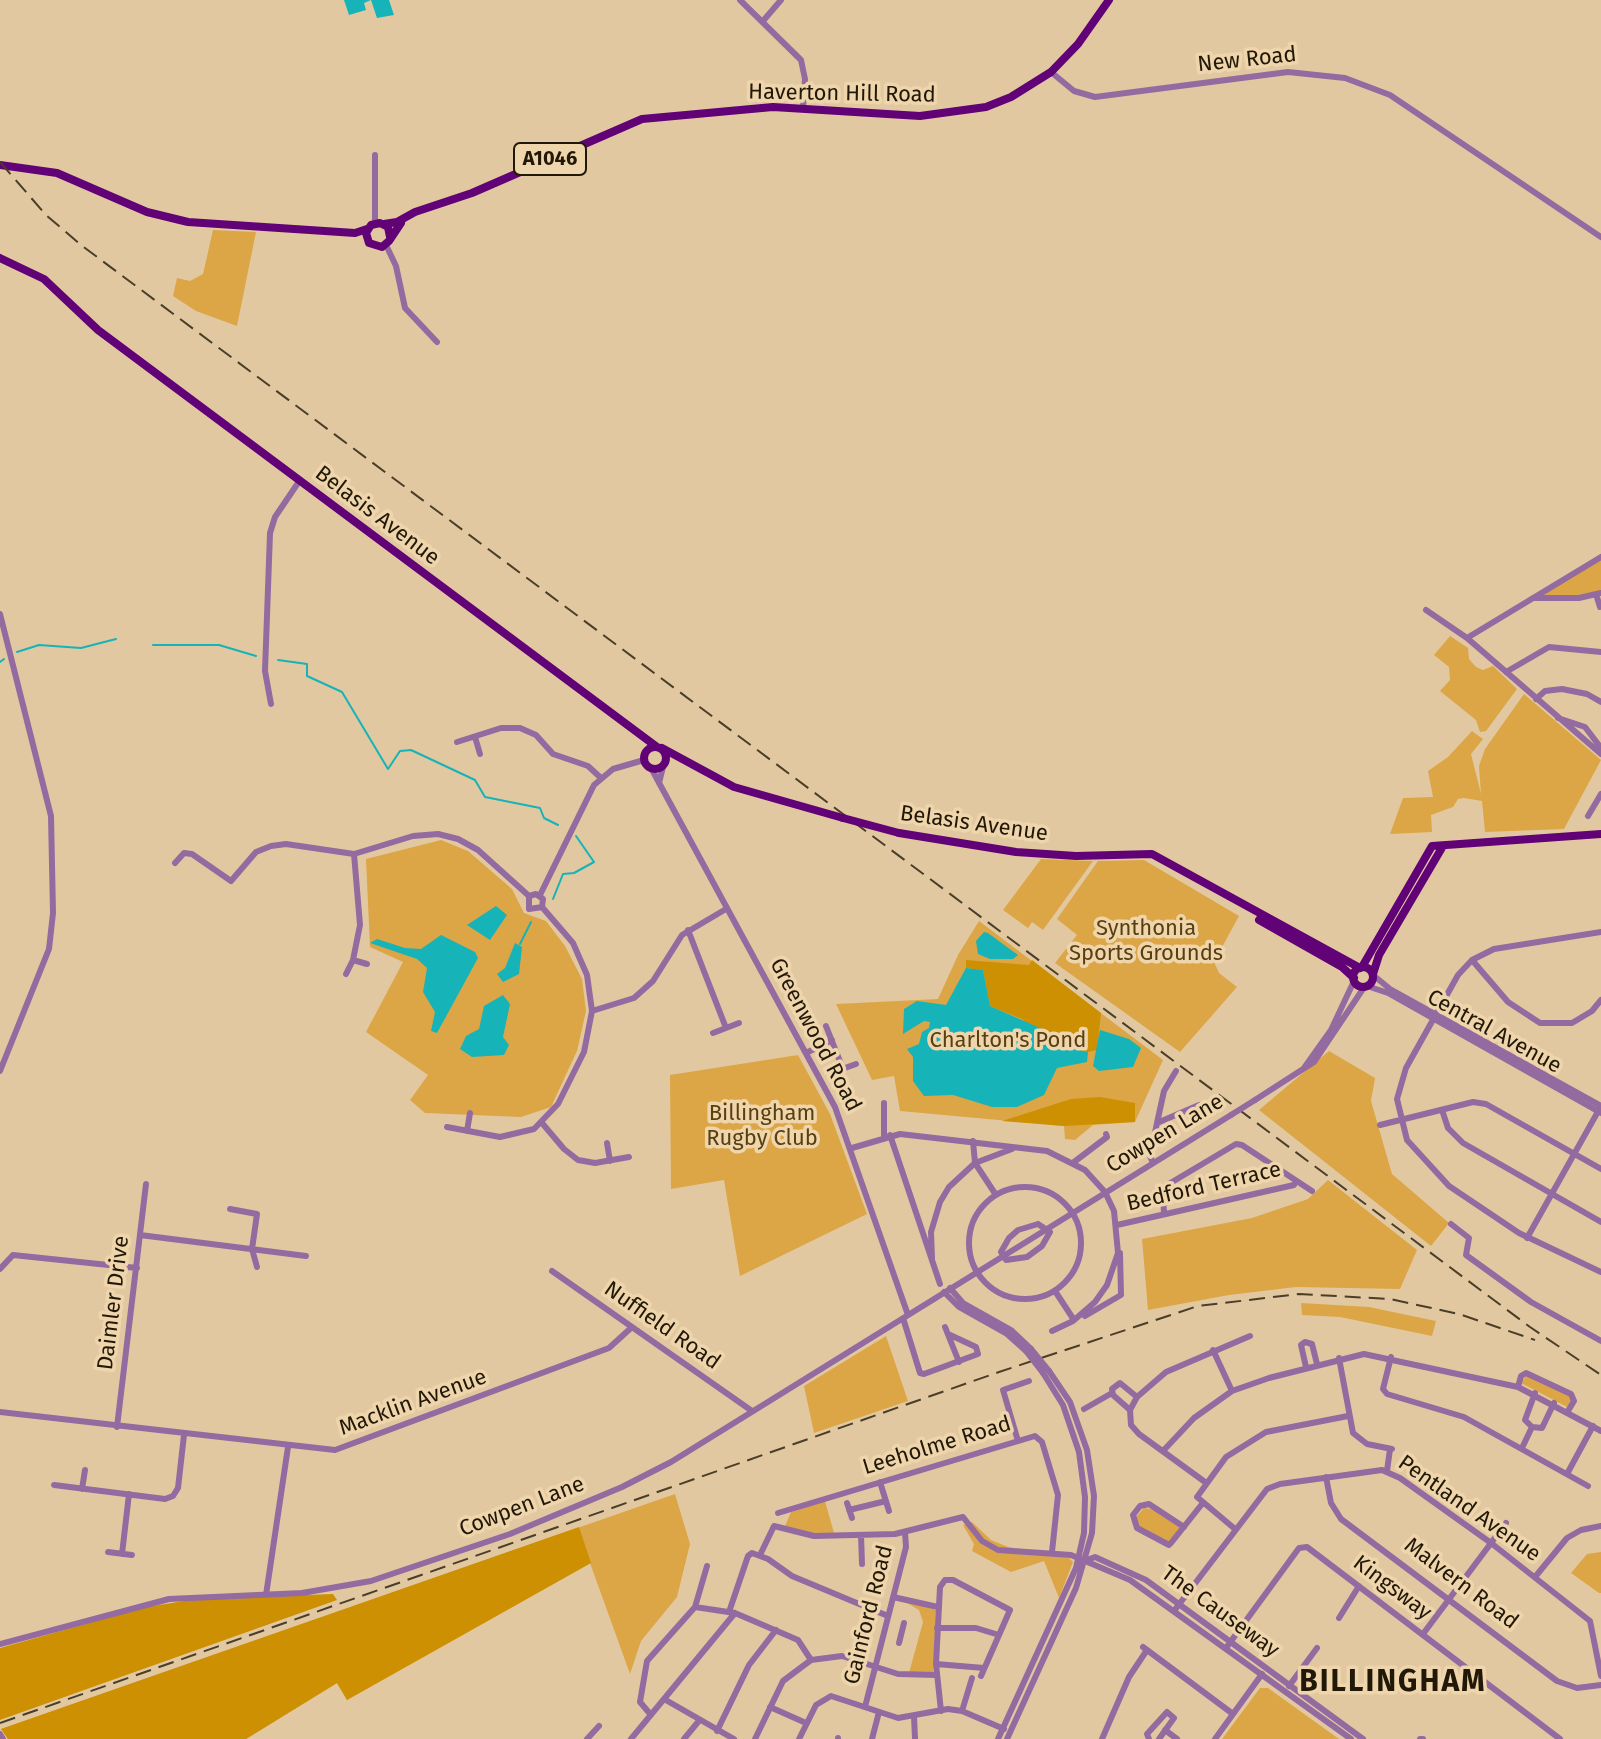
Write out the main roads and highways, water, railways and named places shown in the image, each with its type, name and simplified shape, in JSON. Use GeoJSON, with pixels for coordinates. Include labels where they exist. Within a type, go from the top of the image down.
{"type":"FeatureCollection","features":[{"type":"Feature","properties":{"kind":"main road","name":"Haverton Hill Road"},"geometry":{"type":"LineString","coordinates":[[0,165],[57,173],[124,203],[188,222],[347,233],[406,218],[642,119],[773,107],[920,116],[971,111],[1011,97],[1051,72],[1078,44],[1109,0]]}},
{"type":"Feature","properties":{"kind":"main road","name":"Haverton Hill Road"},"geometry":{"type":"LineString","coordinates":[[347,233],[377,247],[388,241],[406,218]]}},
{"type":"Feature","properties":{"kind":"main road"},"geometry":{"type":"LineString","coordinates":[[375,225],[388,241]]}},
{"type":"Feature","properties":{"kind":"main road"},"geometry":{"type":"LineString","coordinates":[[369,243],[375,225]]}},
{"type":"Feature","properties":{"kind":"main road","name":"Belasis Avenue"},"geometry":{"type":"LineString","coordinates":[[2,258],[44,279],[98,330],[660,748],[688,765],[756,795],[899,833],[1016,852],[1152,854]]}},
{"type":"Feature","properties":{"kind":"main road"},"geometry":{"type":"LineString","coordinates":[[636,729],[645,743],[647,761]]}},
{"type":"Feature","properties":{"kind":"main road"},"geometry":{"type":"LineString","coordinates":[[647,761],[660,748],[667,755],[664,765]]}},
{"type":"Feature","properties":{"kind":"main road","name":"Belasis Avenue"},"geometry":{"type":"LineString","coordinates":[[647,761],[688,765]]}},
{"type":"Feature","properties":{"kind":"main road"},"geometry":{"type":"LineString","coordinates":[[1354,979],[1422,866],[1429,848],[1601,834]]}},
{"type":"Feature","properties":{"kind":"main road"},"geometry":{"type":"LineString","coordinates":[[1373,974],[1379,955],[1443,845]]}},
{"type":"Feature","properties":{"kind":"main road","name":"Central Avenue"},"geometry":{"type":"LineString","coordinates":[[1141,854],[1211,890],[1361,967],[1373,974],[1366,986],[1342,967],[1211,890],[1152,854]]}},
{"type":"Feature","properties":{"kind":"water"},"geometry":{"type":"Polygon","coordinates":[[[344,0],[371,0],[364,3],[366,10],[349,15],[344,0]]]}},
{"type":"Feature","properties":{"kind":"water"},"geometry":{"type":"Polygon","coordinates":[[[371,0],[389,0],[394,15],[377,18],[371,0]]]}},
{"type":"Feature","properties":{"kind":"water"},"geometry":{"type":"Polygon","coordinates":[[[496,906],[507,915],[490,940],[467,925],[496,906]]]}},
{"type":"Feature","properties":{"kind":"water"},"geometry":{"type":"Polygon","coordinates":[[[984,932],[1018,955],[1013,959],[990,959],[978,954],[976,941],[984,932]]]}},
{"type":"Feature","properties":{"kind":"water"},"geometry":{"type":"Polygon","coordinates":[[[441,935],[475,952],[478,958],[437,1033],[431,1031],[435,1012],[423,992],[427,968],[417,959],[370,943],[377,939],[405,948],[421,949],[441,935]]]}},
{"type":"Feature","properties":{"kind":"water"},"geometry":{"type":"Polygon","coordinates":[[[515,943],[522,947],[519,974],[503,982],[497,974],[505,968],[515,943]]]}},
{"type":"Feature","properties":{"kind":"water","name":"Charlton's Pond"},"geometry":{"type":"Polygon","coordinates":[[[966,968],[983,970],[990,1006],[1049,1032],[1054,1044],[1088,1052],[1087,1062],[1057,1068],[1044,1095],[1017,1107],[992,1107],[953,1095],[924,1096],[913,1081],[913,1057],[907,1049],[919,1044],[922,1032],[929,1028],[930,1022],[924,1021],[903,1034],[904,1009],[917,1001],[946,1005],[966,968]]]}},
{"type":"Feature","properties":{"kind":"water"},"geometry":{"type":"Polygon","coordinates":[[[503,995],[510,1004],[503,1037],[509,1045],[504,1055],[472,1057],[460,1049],[466,1036],[479,1029],[484,1006],[503,995]]]}},
{"type":"Feature","properties":{"kind":"water","name":"Charlton's Pond"},"geometry":{"type":"Polygon","coordinates":[[[1100,1030],[1129,1039],[1141,1048],[1133,1067],[1099,1071],[1093,1066],[1100,1030]]]}},
{"type":"Feature","properties":{"kind":"waterway"},"geometry":{"type":"LineString","coordinates":[[17,652],[39,645],[81,648],[116,639]]}},
{"type":"Feature","properties":{"kind":"waterway"},"geometry":{"type":"LineString","coordinates":[[153,645],[219,645],[256,656]]}},
{"type":"Feature","properties":{"kind":"waterway"},"geometry":{"type":"LineString","coordinates":[[0,662],[4,659]]}},
{"type":"Feature","properties":{"kind":"waterway"},"geometry":{"type":"LineString","coordinates":[[278,660],[307,664],[307,676],[342,692],[388,769],[400,751],[411,750],[475,780],[485,797],[540,808],[544,818],[558,825]]}},
{"type":"Feature","properties":{"kind":"waterway"},"geometry":{"type":"LineString","coordinates":[[553,899],[563,874],[574,873],[594,862],[576,836]]}},
{"type":"Feature","properties":{"kind":"waterway"},"geometry":{"type":"LineString","coordinates":[[520,944],[531,922]]}},
{"type":"Feature","properties":{"kind":"railway"},"geometry":{"type":"LineString","coordinates":[[0,162],[46,215],[81,245],[1530,1327],[1601,1375]]}},
{"type":"Feature","properties":{"kind":"railway"},"geometry":{"type":"LineString","coordinates":[[0,1723],[999,1372],[1198,1306],[1299,1294],[1390,1299],[1459,1314],[1535,1340]]}},
{"type":"Feature","properties":{"kind":"district","name":"BILLINGHAM"},"geometry":{"type":"Point","coordinates":[1393,1683]}},
{"type":"Feature","properties":{"kind":"park label","name":"Synthonia Sports Grounds"},"geometry":{"type":"Point","coordinates":[1146,942]}},
{"type":"Feature","properties":{"kind":"park label","name":"Billingham Rugby Club"},"geometry":{"type":"Point","coordinates":[762,1126]}}]}
